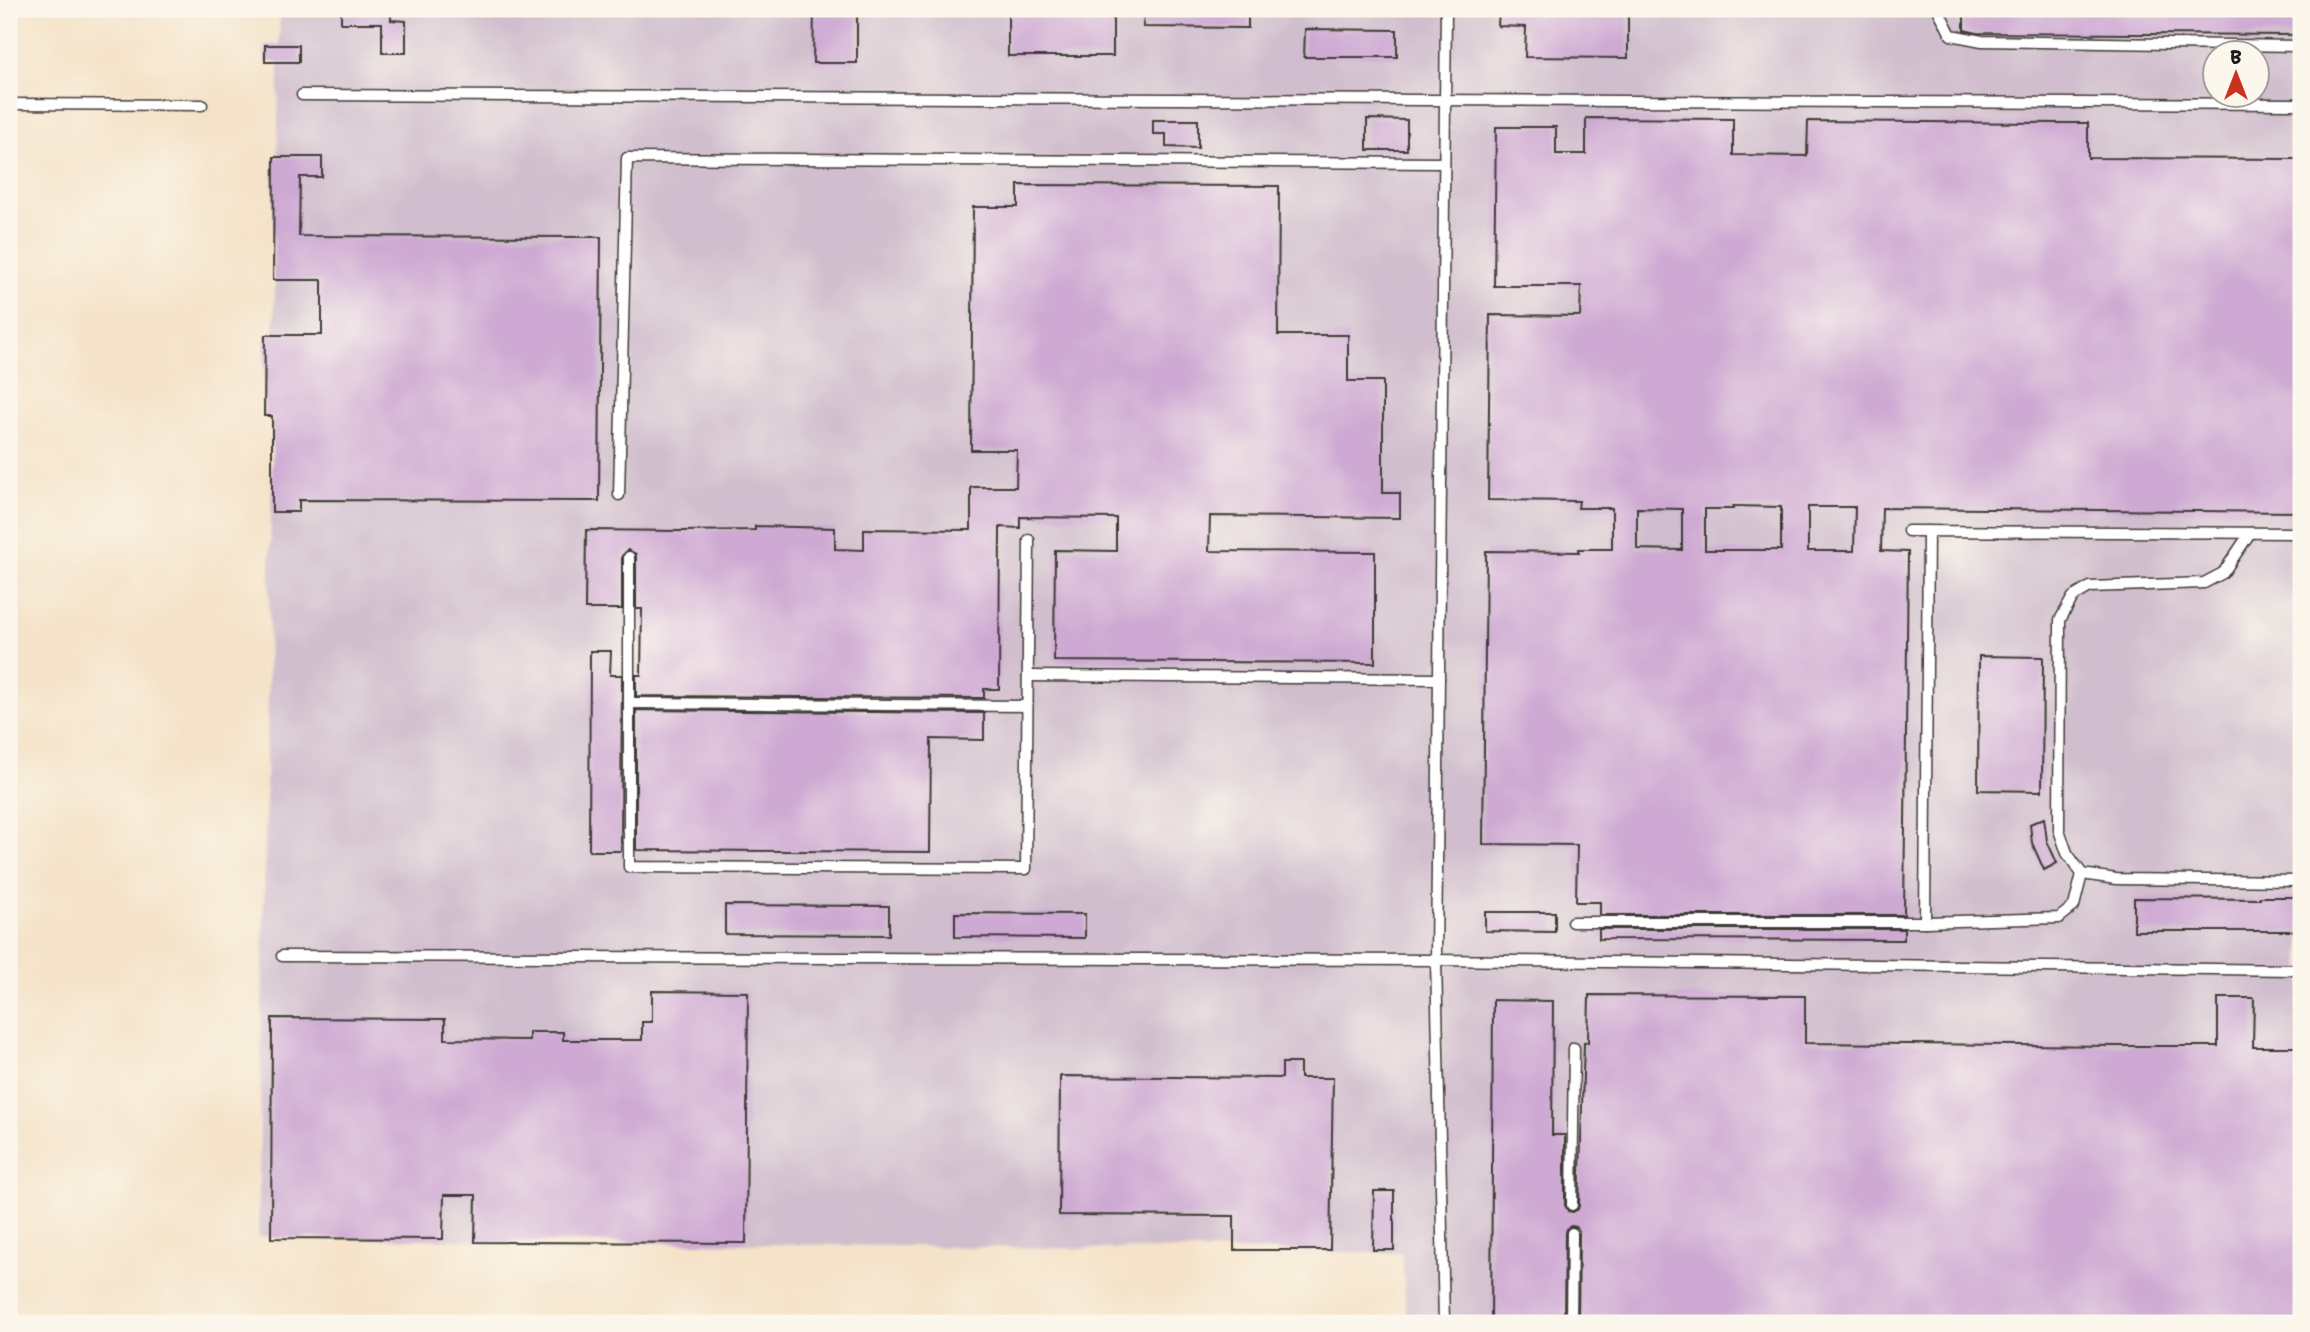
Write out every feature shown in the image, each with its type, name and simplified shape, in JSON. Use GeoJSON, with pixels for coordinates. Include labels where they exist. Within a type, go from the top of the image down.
{"type":"FeatureCollection","features":[{"type":"Feature","properties":{"kind":"lane"},"geometry":{"type":"LineString","coordinates":[[1444,1323],[1436,960],[1446,9]]}},
{"type":"Feature","properties":{"kind":"lane"},"geometry":{"type":"LineString","coordinates":[[1938,9],[1951,35],[1982,41],[2301,46]]}},
{"type":"Feature","properties":{"kind":"lane"},"geometry":{"type":"LineString","coordinates":[[302,95],[2301,103]]}},
{"type":"Feature","properties":{"kind":"lane"},"geometry":{"type":"LineString","coordinates":[[9,104],[202,105]]}},
{"type":"Feature","properties":{"kind":"lane"},"geometry":{"type":"LineString","coordinates":[[619,495],[627,158],[1444,163]]}},
{"type":"Feature","properties":{"kind":"lane"},"geometry":{"type":"LineString","coordinates":[[1908,531],[2301,533]]}},
{"type":"Feature","properties":{"kind":"lane"},"geometry":{"type":"LineString","coordinates":[[1925,922],[1927,531]]}},
{"type":"Feature","properties":{"kind":"lane"},"geometry":{"type":"LineString","coordinates":[[2250,533],[2223,573],[2204,583],[2090,587],[2073,597],[2060,620],[2059,830],[2067,853],[2082,874],[2116,879],[2301,881]]}},
{"type":"Feature","properties":{"kind":"lane"},"geometry":{"type":"LineString","coordinates":[[629,557],[629,867],[1026,869],[1029,540]]}},
{"type":"Feature","properties":{"kind":"lane"},"geometry":{"type":"LineString","coordinates":[[1028,676],[1439,679]]}},
{"type":"Feature","properties":{"kind":"lane"},"geometry":{"type":"LineString","coordinates":[[629,703],[1027,706]]}},
{"type":"Feature","properties":{"kind":"lane"},"geometry":{"type":"LineString","coordinates":[[1572,922],[1925,922],[2059,918],[2074,906],[2082,874]]}},
{"type":"Feature","properties":{"kind":"lane"},"geometry":{"type":"LineString","coordinates":[[282,956],[1436,960],[2301,970]]}},
{"type":"Feature","properties":{"kind":"lane"},"geometry":{"type":"LineString","coordinates":[[1572,1205],[1574,1048]]}},
{"type":"Feature","properties":{"kind":"lane"},"geometry":{"type":"LineString","coordinates":[[1571,1323],[1572,1233]]}},
{"type":"Feature","properties":{"kind":"shaded area"},"geometry":{"type":"Polygon","coordinates":[[[280,9],[2301,9],[2301,1323],[1407,1323],[1402,1253],[258,1237],[280,9]]]}},
{"type":"Feature","properties":{"kind":"building"},"geometry":{"type":"Polygon","coordinates":[[[341,9],[391,9],[391,20],[406,21],[406,53],[382,53],[382,23],[341,23],[341,9]]]}},
{"type":"Feature","properties":{"kind":"building"},"geometry":{"type":"Polygon","coordinates":[[[814,9],[857,9],[857,63],[813,63],[814,9]]]}},
{"type":"Feature","properties":{"kind":"building"},"geometry":{"type":"Polygon","coordinates":[[[1008,9],[1113,10],[1113,56],[1008,56],[1008,9]]]}},
{"type":"Feature","properties":{"kind":"building"},"geometry":{"type":"Polygon","coordinates":[[[1144,9],[1248,9],[1248,28],[1143,27],[1144,9]]]}},
{"type":"Feature","properties":{"kind":"building"},"geometry":{"type":"Polygon","coordinates":[[[1499,9],[1628,9],[1628,58],[1525,57],[1526,27],[1498,26],[1499,9]]]}},
{"type":"Feature","properties":{"kind":"building"},"geometry":{"type":"Polygon","coordinates":[[[1964,9],[2301,9],[2301,35],[1977,33],[1964,30],[1964,9]]]}},
{"type":"Feature","properties":{"kind":"building"},"geometry":{"type":"Polygon","coordinates":[[[1305,29],[1397,30],[1397,57],[1304,57],[1305,29]]]}},
{"type":"Feature","properties":{"kind":"building"},"geometry":{"type":"Polygon","coordinates":[[[265,45],[299,45],[299,62],[265,62],[265,45]]]}},
{"type":"Feature","properties":{"kind":"building"},"geometry":{"type":"Polygon","coordinates":[[[1586,118],[1733,119],[1733,155],[1807,156],[1808,121],[2088,123],[2088,158],[2301,159],[2301,512],[1882,508],[1881,551],[1908,552],[1904,915],[1600,915],[1600,902],[1576,902],[1577,845],[1483,844],[1486,551],[1579,552],[1579,549],[1612,549],[1612,508],[1578,508],[1579,501],[1488,500],[1490,315],[1580,316],[1581,286],[1494,286],[1496,127],[1556,127],[1556,154],[1586,154],[1586,118]],[[1733,506],[1733,509],[1705,509],[1705,550],[1781,550],[1781,507],[1733,506]],[[1808,507],[1808,551],[1854,551],[1855,507],[1808,507]],[[1637,508],[1637,549],[1682,550],[1682,509],[1637,508]]]}},
{"type":"Feature","properties":{"kind":"building"},"geometry":{"type":"Polygon","coordinates":[[[1367,119],[1407,120],[1407,150],[1367,150],[1367,119]]]}},
{"type":"Feature","properties":{"kind":"building"},"geometry":{"type":"Polygon","coordinates":[[[1153,120],[1198,120],[1198,148],[1166,147],[1166,134],[1153,134],[1153,120]]]}},
{"type":"Feature","properties":{"kind":"building"},"geometry":{"type":"Polygon","coordinates":[[[274,157],[322,157],[322,177],[300,177],[299,236],[601,237],[599,501],[299,500],[299,512],[272,512],[272,416],[264,416],[265,335],[322,335],[322,280],[273,280],[274,157]]]}},
{"type":"Feature","properties":{"kind":"building"},"geometry":{"type":"Polygon","coordinates":[[[1018,185],[1279,186],[1278,335],[1348,335],[1348,381],[1383,381],[1383,493],[1400,493],[1400,518],[1210,516],[1209,551],[1375,552],[1375,663],[1054,661],[1055,550],[1116,551],[1116,518],[1020,517],[1020,528],[1000,527],[999,689],[984,689],[984,698],[636,696],[636,675],[641,675],[642,609],[636,609],[636,554],[628,550],[622,556],[622,609],[585,609],[586,530],[755,530],[755,526],[835,528],[835,549],[864,550],[864,529],[971,530],[971,487],[1016,487],[1017,450],[971,450],[973,207],[1018,207],[1018,185]]]}},
{"type":"Feature","properties":{"kind":"building"},"geometry":{"type":"Polygon","coordinates":[[[590,651],[611,651],[610,675],[622,675],[621,851],[589,851],[590,651]]]}},
{"type":"Feature","properties":{"kind":"building"},"geometry":{"type":"Polygon","coordinates":[[[1979,656],[2043,657],[2042,791],[1978,790],[1979,656]]]}},
{"type":"Feature","properties":{"kind":"building"},"geometry":{"type":"Polygon","coordinates":[[[636,710],[984,713],[984,740],[931,739],[930,852],[636,850],[636,710]]]}},
{"type":"Feature","properties":{"kind":"building"},"geometry":{"type":"Polygon","coordinates":[[[2044,818],[2047,841],[2057,863],[2044,870],[2032,843],[2030,824],[2044,818]]]}},
{"type":"Feature","properties":{"kind":"building"},"geometry":{"type":"Polygon","coordinates":[[[2301,897],[2301,931],[2134,931],[2134,898],[2301,897]]]}},
{"type":"Feature","properties":{"kind":"building"},"geometry":{"type":"Polygon","coordinates":[[[725,905],[889,906],[889,935],[725,934],[725,905]]]}},
{"type":"Feature","properties":{"kind":"building"},"geometry":{"type":"Polygon","coordinates":[[[1485,912],[1555,912],[1555,932],[1485,931],[1485,912]]]}},
{"type":"Feature","properties":{"kind":"building"},"geometry":{"type":"Polygon","coordinates":[[[955,913],[1085,914],[1085,938],[955,937],[955,913]]]}},
{"type":"Feature","properties":{"kind":"building"},"geometry":{"type":"Polygon","coordinates":[[[1599,929],[1904,929],[1904,940],[1599,939],[1599,929]]]}},
{"type":"Feature","properties":{"kind":"building"},"geometry":{"type":"Polygon","coordinates":[[[652,991],[748,992],[746,1243],[475,1242],[476,1195],[444,1195],[443,1239],[271,1238],[272,1018],[445,1019],[445,1039],[529,1040],[529,1032],[563,1032],[563,1040],[642,1040],[642,1022],[652,1022],[652,991]]]}},
{"type":"Feature","properties":{"kind":"building"},"geometry":{"type":"Polygon","coordinates":[[[1589,995],[1805,996],[1805,1043],[2115,1046],[2218,1046],[2218,998],[2254,998],[2253,1047],[2301,1047],[2301,1323],[1578,1323],[1579,1233],[1576,1227],[1571,1226],[1565,1233],[1564,1323],[1491,1323],[1493,1000],[1553,1001],[1552,1135],[1565,1135],[1565,1205],[1568,1211],[1573,1212],[1579,1205],[1584,1042],[1588,1042],[1589,995]]]}},
{"type":"Feature","properties":{"kind":"building"},"geometry":{"type":"Polygon","coordinates":[[[1282,1063],[1300,1063],[1300,1078],[1333,1078],[1330,1250],[1234,1250],[1234,1216],[1059,1215],[1060,1076],[1282,1078],[1282,1063]]]}},
{"type":"Feature","properties":{"kind":"building"},"geometry":{"type":"Polygon","coordinates":[[[1374,1191],[1394,1191],[1394,1250],[1373,1250],[1374,1191]]]}}]}
